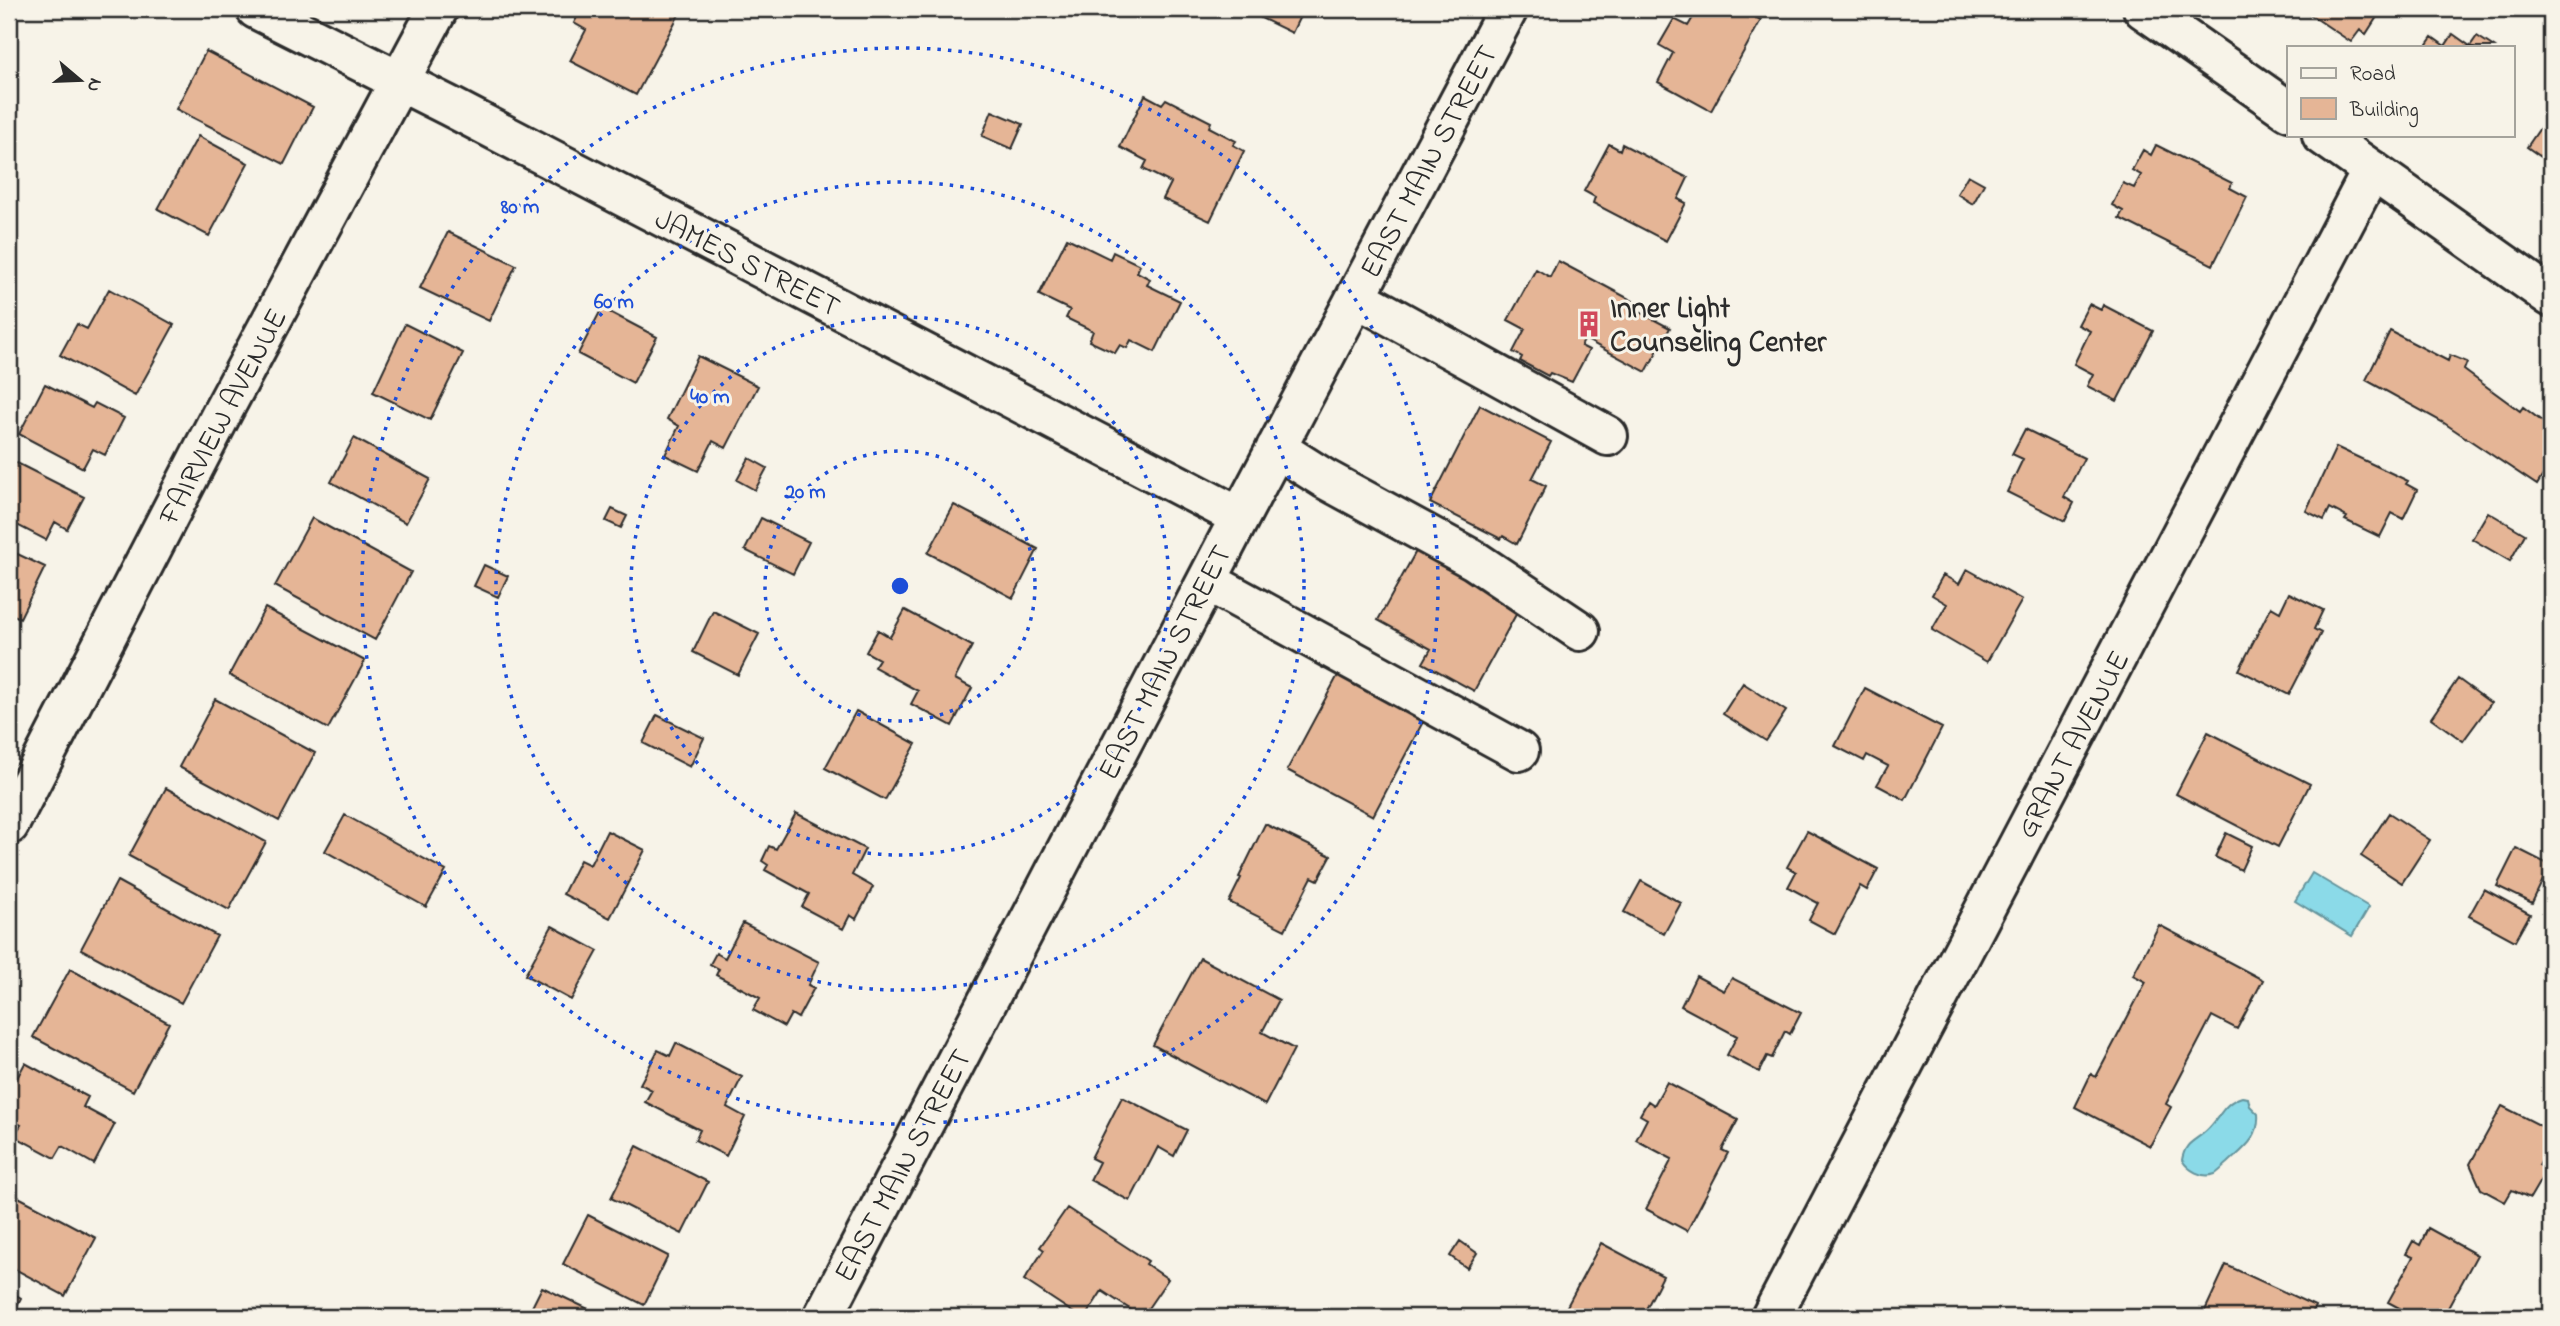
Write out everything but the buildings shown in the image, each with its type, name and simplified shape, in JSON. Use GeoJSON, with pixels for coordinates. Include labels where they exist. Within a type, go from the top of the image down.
{"type":"FeatureCollection","features":[{"type":"Feature","properties":{"kind":"street","name":"JAMES STREET"},"geometry":{"type":"LineString","coordinates":[[256,9],[1240,517]]}},
{"type":"Feature","properties":{"kind":"street","name":"FAIRVIEW AVENUE"},"geometry":{"type":"LineString","coordinates":[[9,825],[223,411],[438,9]]}},
{"type":"Feature","properties":{"kind":"street","name":"EAST MAIN STREET"},"geometry":{"type":"LineString","coordinates":[[823,1317],[1508,9]]}},
{"type":"Feature","properties":{"kind":"street"},"geometry":{"type":"LineString","coordinates":[[2143,9],[2287,110]]}},
{"type":"Feature","properties":{"kind":"street"},"geometry":{"type":"LineString","coordinates":[[2323,136],[2551,297]]}},
{"type":"Feature","properties":{"kind":"street","name":"GRANT AVENUE"},"geometry":{"type":"LineString","coordinates":[[1771,1317],[2372,170]]}},
{"type":"Feature","properties":{"kind":"street"},"geometry":{"type":"LineString","coordinates":[[1356,297],[1608,436]]}},
{"type":"Feature","properties":{"kind":"street"},"geometry":{"type":"LineString","coordinates":[[1276,448],[1325,479],[1474,560],[1580,631]]}},
{"type":"Feature","properties":{"kind":"street"},"geometry":{"type":"LineString","coordinates":[[1207,580],[1519,751]]}},
{"type":"Feature","properties":{"kind":"water"},"geometry":{"type":"Polygon","coordinates":[[[2312,873],[2369,907],[2352,936],[2295,901],[2312,873]]]}},
{"type":"Feature","properties":{"kind":"water"},"geometry":{"type":"Polygon","coordinates":[[[2242,1097],[2248,1098],[2250,1106],[2258,1114],[2256,1130],[2250,1142],[2215,1174],[2205,1175],[2192,1170],[2182,1160],[2188,1146],[2211,1126],[2230,1103],[2242,1097]]]}},
{"type":"Feature","properties":{"kind":"place","name":"Inner Light Counseling Center"},"geometry":{"type":"Point","coordinates":[1589,324]}}]}
